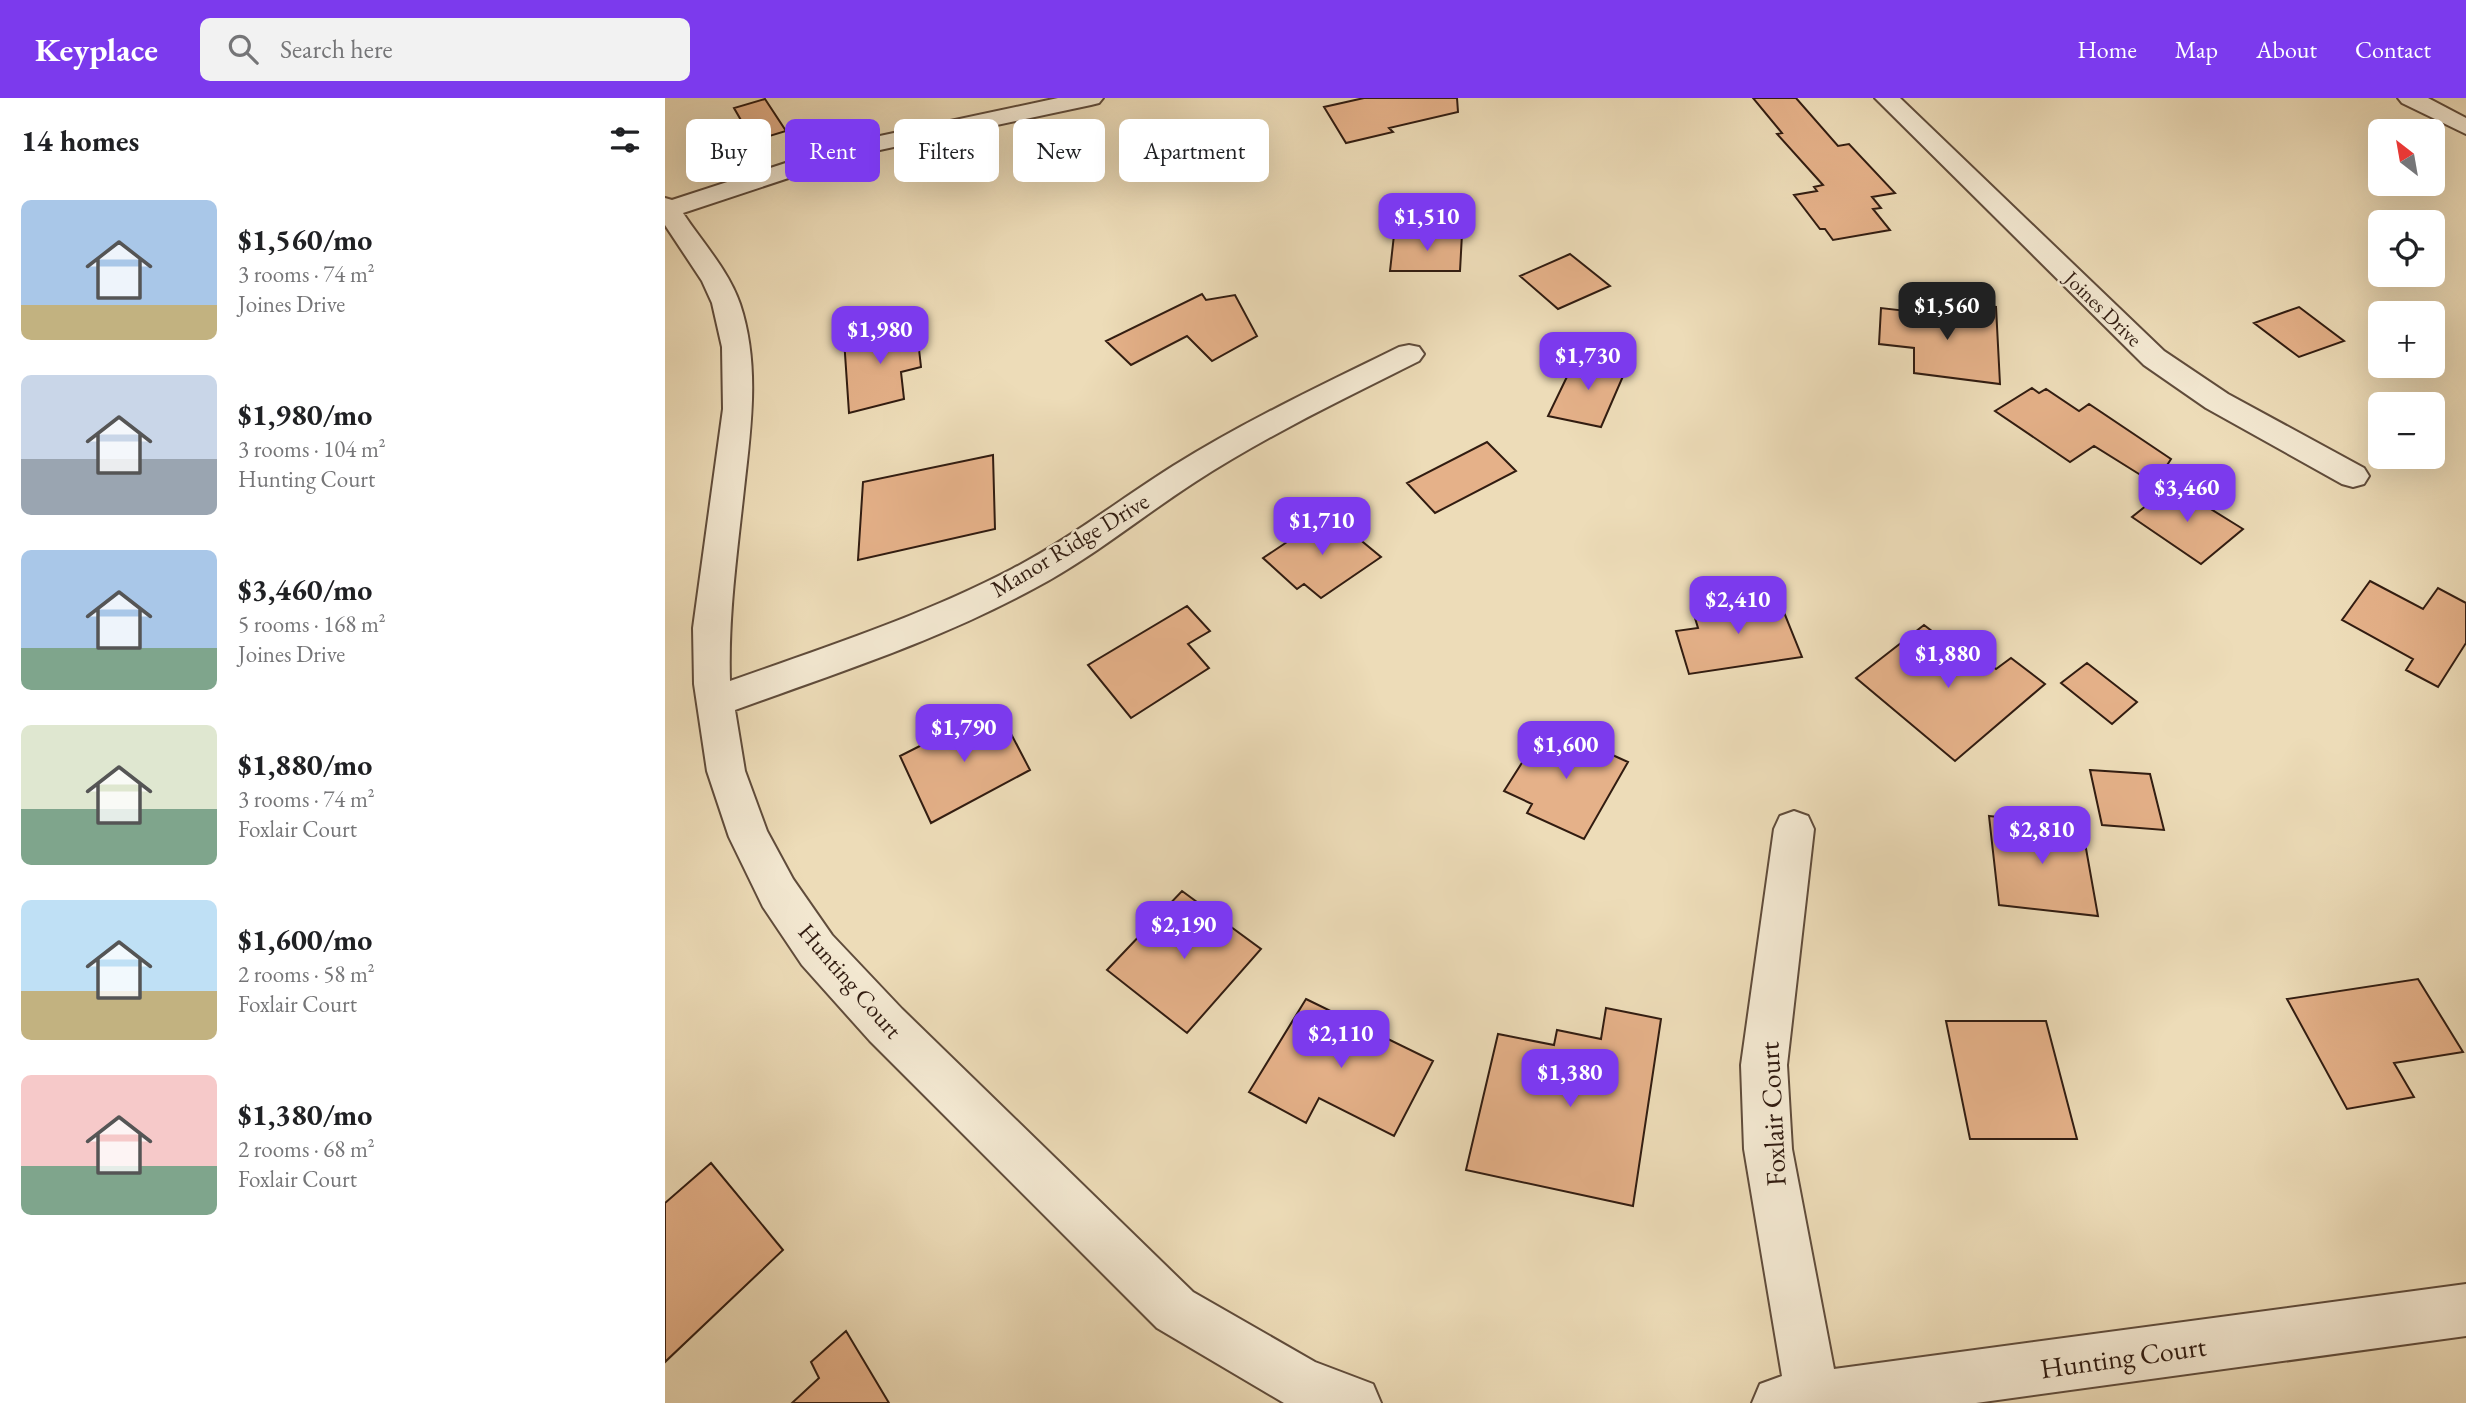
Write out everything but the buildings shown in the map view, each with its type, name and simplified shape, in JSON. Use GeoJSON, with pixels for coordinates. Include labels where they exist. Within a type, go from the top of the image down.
{"type":"FeatureCollection","features":[{"type":"Feature","properties":{"kind":"street"},"geometry":{"type":"LineString","coordinates":[[666,209],[856,149],[1091,98]]}},
{"type":"Feature","properties":{"kind":"street","name":"Joines Drive"},"geometry":{"type":"LineString","coordinates":[[1887,98],[2154,358],[2217,401],[2353,476]]}},
{"type":"Feature","properties":{"kind":"street"},"geometry":{"type":"LineString","coordinates":[[2410,98],[2466,127]]}},
{"type":"Feature","properties":{"kind":"street","name":"Hunting Court"},"geometry":{"type":"LineString","coordinates":[[666,209],[716,281],[726,303],[736,346],[738,409],[711,628],[712,684],[726,771],[749,837],[778,893],[826,959],[896,1035],[1175,1310],[1300,1383],[1354,1403]]}},
{"type":"Feature","properties":{"kind":"street","name":"Manor Ridge Drive"},"geometry":{"type":"LineString","coordinates":[[715,702],[880,642],[970,605],[1025,578],[1074,549],[1186,473],[1254,433],[1409,354]]}},
{"type":"Feature","properties":{"kind":"street","name":"Foxlair Court"},"geometry":{"type":"LineString","coordinates":[[1794,829],[1764,1066],[1768,1149],[1787,1267],[1796,1401]]}},
{"type":"Feature","properties":{"kind":"street","name":"Hunting Court"},"geometry":{"type":"LineString","coordinates":[[1796,1401],[2466,1310]]}}]}
